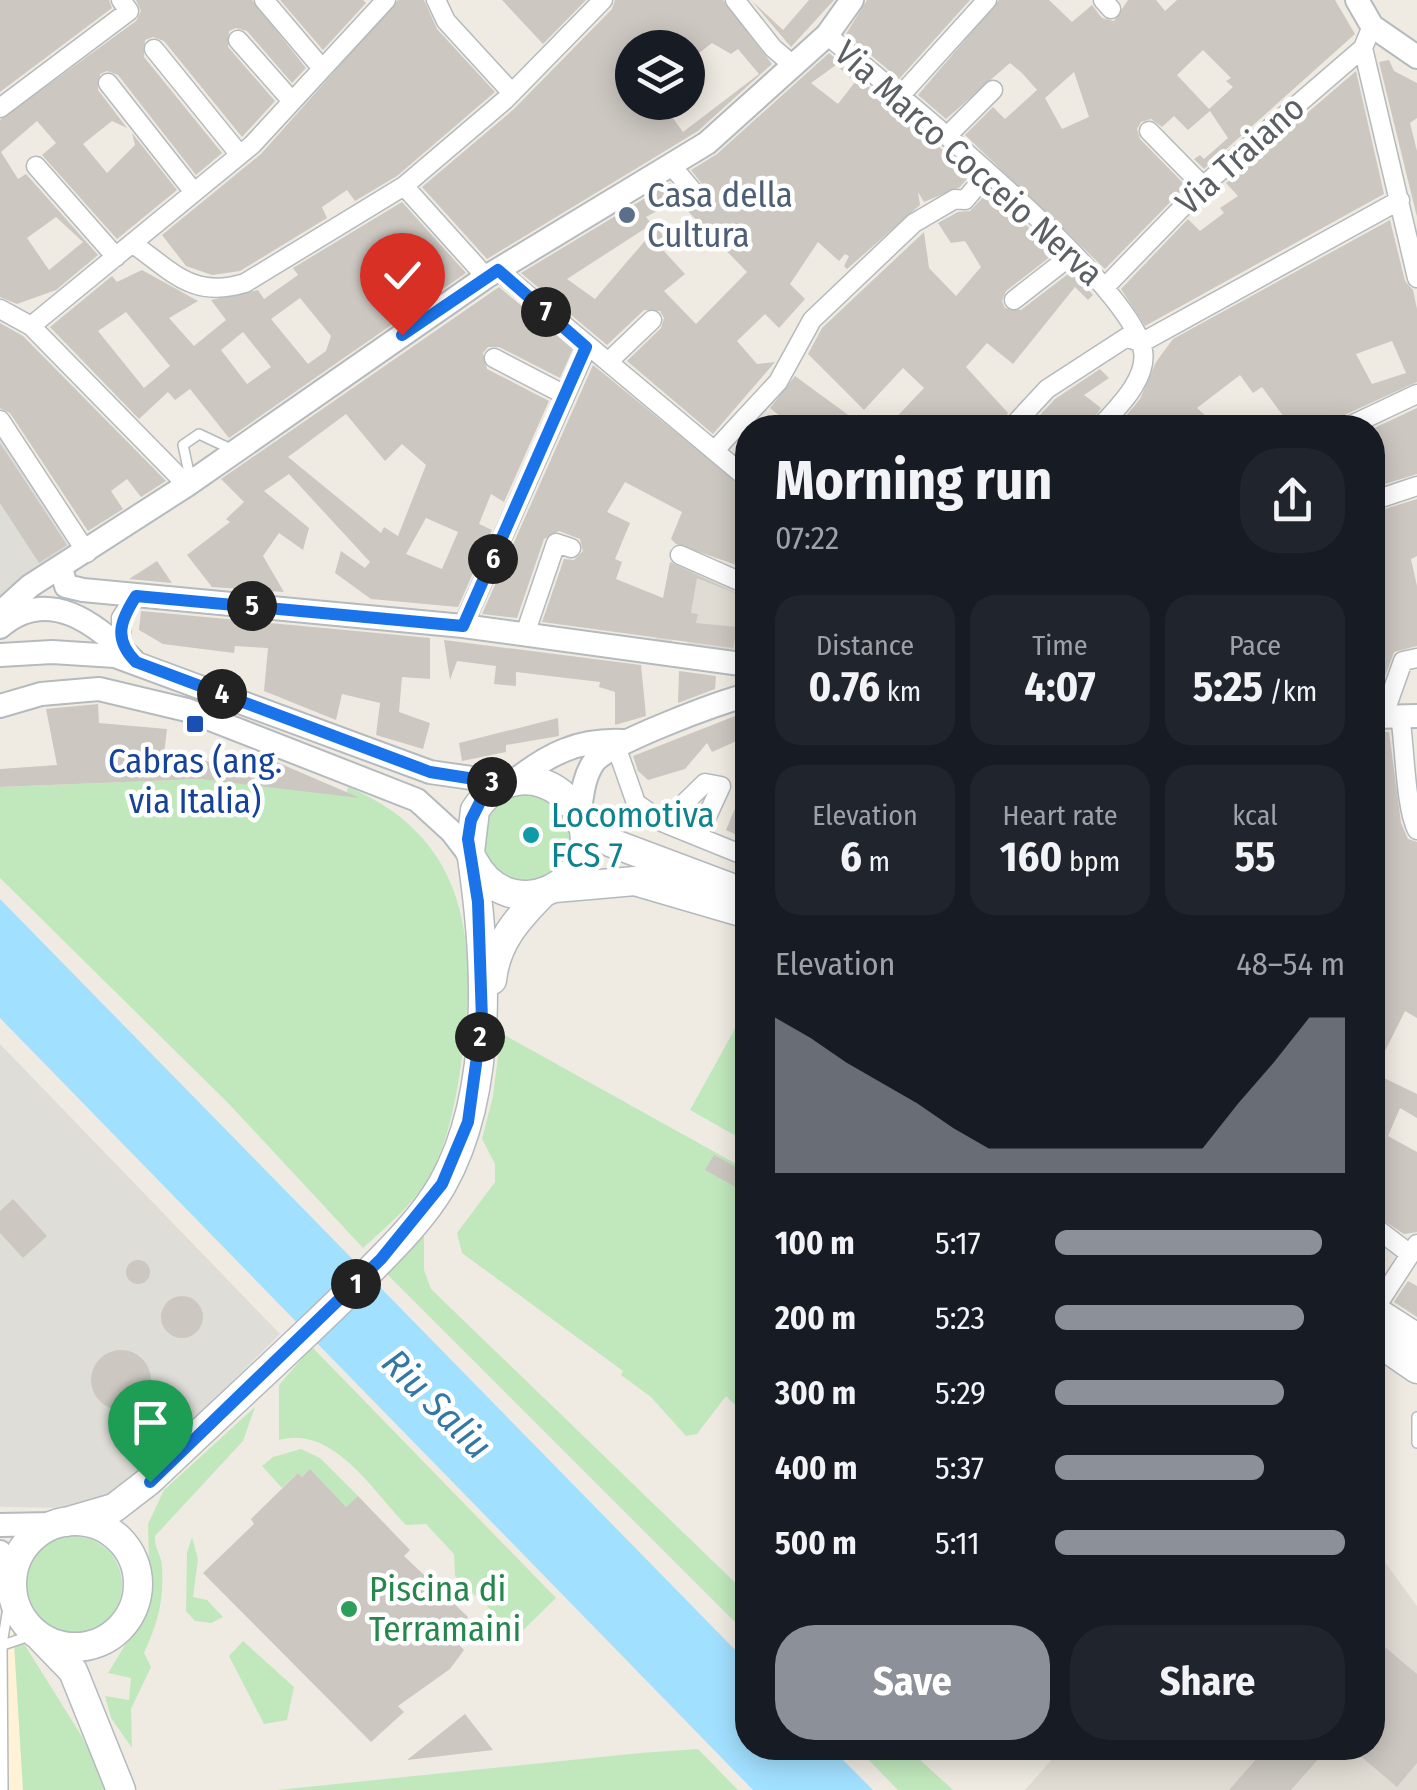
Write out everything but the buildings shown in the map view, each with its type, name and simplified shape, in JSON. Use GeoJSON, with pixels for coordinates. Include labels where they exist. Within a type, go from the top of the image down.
{"type":"FeatureCollection","features":[{"type":"Feature","properties":{"kind":"main road"},"geometry":{"type":"LineString","coordinates":[[122,1790],[73,1672],[15,1607],[8,1572],[30,1539],[60,1523],[114,1508],[150,1482],[381,1259],[442,1184],[468,1122],[482,1020],[478,902],[471,855],[475,810],[510,782],[548,785],[564,794],[581,820],[612,843],[735,889]]}},
{"type":"Feature","properties":{"kind":"main road"},"geometry":{"type":"LineString","coordinates":[[482,1020],[489,1006],[494,960],[516,923],[572,873],[580,858],[581,820]]}},
{"type":"Feature","properties":{"kind":"main road"},"geometry":{"type":"LineString","coordinates":[[471,855],[494,885],[510,893],[635,880],[735,910]]}},
{"type":"Feature","properties":{"kind":"main road"},"geometry":{"type":"LineString","coordinates":[[516,923],[594,882]]}},
{"type":"Feature","properties":{"kind":"main road"},"geometry":{"type":"LineString","coordinates":[[1385,1323],[1417,1338]]}},
{"type":"Feature","properties":{"kind":"main road"},"geometry":{"type":"LineString","coordinates":[[1385,1331],[1416,1369]]}},
{"type":"Feature","properties":{"kind":"main road"},"geometry":{"type":"LineString","coordinates":[[138,1790],[93,1696],[98,1656],[136,1602],[138,1508],[150,1482]]}},
{"type":"Feature","properties":{"kind":"main road"},"geometry":{"type":"LineString","coordinates":[[60,1523],[98,1524],[113,1533],[134,1560]]}},
{"type":"Feature","properties":{"kind":"main road"},"geometry":{"type":"LineString","coordinates":[[38,1636],[77,1648],[112,1636]]}},
{"type":"Feature","properties":{"kind":"street"},"geometry":{"type":"LineString","coordinates":[[0,108],[128,11],[120,0]]}},
{"type":"Feature","properties":{"kind":"street"},"geometry":{"type":"LineString","coordinates":[[264,0],[320,66]]}},
{"type":"Feature","properties":{"kind":"street"},"geometry":{"type":"LineString","coordinates":[[30,326],[240,154],[386,0]]}},
{"type":"Feature","properties":{"kind":"street"},"geometry":{"type":"LineString","coordinates":[[436,0],[446,22],[512,94]]}},
{"type":"Feature","properties":{"kind":"street"},"geometry":{"type":"LineString","coordinates":[[132,244],[193,287],[220,291],[245,283],[404,186],[512,94],[603,0]]}},
{"type":"Feature","properties":{"kind":"street"},"geometry":{"type":"LineString","coordinates":[[735,0],[773,48],[794,66]]}},
{"type":"Feature","properties":{"kind":"street"},"geometry":{"type":"LineString","coordinates":[[0,613],[30,586],[189,484],[492,273],[708,143],[827,35],[852,0]]}},
{"type":"Feature","properties":{"kind":"street"},"geometry":{"type":"LineString","coordinates":[[900,96],[988,0]]}},
{"type":"Feature","properties":{"kind":"street"},"geometry":{"type":"LineString","coordinates":[[1368,10],[1417,57]]}},
{"type":"Feature","properties":{"kind":"street","name":"Via Traiano"},"geometry":{"type":"LineString","coordinates":[[1107,285],[1203,186],[1362,48],[1368,10]]}},
{"type":"Feature","properties":{"kind":"street","name":"Via Marco Cocceio Nerva"},"geometry":{"type":"LineString","coordinates":[[827,35],[948,135],[1107,285],[1141,343]]}},
{"type":"Feature","properties":{"kind":"street"},"geometry":{"type":"LineString","coordinates":[[238,40],[291,100]]}},
{"type":"Feature","properties":{"kind":"street"},"geometry":{"type":"LineString","coordinates":[[1362,48],[1400,200],[1411,221],[1417,278]]}},
{"type":"Feature","properties":{"kind":"street"},"geometry":{"type":"LineString","coordinates":[[154,49],[240,154]]}},
{"type":"Feature","properties":{"kind":"street"},"geometry":{"type":"LineString","coordinates":[[108,83],[192,192]]}},
{"type":"Feature","properties":{"kind":"street"},"geometry":{"type":"LineString","coordinates":[[948,135],[993,90]]}},
{"type":"Feature","properties":{"kind":"street"},"geometry":{"type":"LineString","coordinates":[[1149,131],[1203,186]]}},
{"type":"Feature","properties":{"kind":"street"},"geometry":{"type":"LineString","coordinates":[[36,166],[116,257]]}},
{"type":"Feature","properties":{"kind":"street"},"geometry":{"type":"LineString","coordinates":[[671,166],[697,196]]}},
{"type":"Feature","properties":{"kind":"street"},"geometry":{"type":"LineString","coordinates":[[747,415],[778,382],[812,320],[914,223],[955,199],[964,200],[987,174]]}},
{"type":"Feature","properties":{"kind":"street"},"geometry":{"type":"LineString","coordinates":[[404,186],[492,273],[608,362],[735,468]]}},
{"type":"Feature","properties":{"kind":"street"},"geometry":{"type":"LineString","coordinates":[[1141,343],[1400,200]]}},
{"type":"Feature","properties":{"kind":"street"},"geometry":{"type":"LineString","coordinates":[[1014,300],[1072,254]]}},
{"type":"Feature","properties":{"kind":"street"},"geometry":{"type":"LineString","coordinates":[[0,309],[30,326],[189,484]]}},
{"type":"Feature","properties":{"kind":"street"},"geometry":{"type":"LineString","coordinates":[[608,362],[652,320]]}},
{"type":"Feature","properties":{"kind":"street"},"geometry":{"type":"LineString","coordinates":[[1023,415],[1047,389],[1089,360],[1127,337],[1141,343]]}},
{"type":"Feature","properties":{"kind":"street"},"geometry":{"type":"LineString","coordinates":[[1110,415],[1141,374],[1141,343]]}},
{"type":"Feature","properties":{"kind":"street"},"geometry":{"type":"LineString","coordinates":[[463,626],[586,347]]}},
{"type":"Feature","properties":{"kind":"street"},"geometry":{"type":"LineString","coordinates":[[494,358],[566,395]]}},
{"type":"Feature","properties":{"kind":"street"},"geometry":{"type":"LineString","coordinates":[[1373,415],[1417,394]]}},
{"type":"Feature","properties":{"kind":"street"},"geometry":{"type":"LineString","coordinates":[[0,420],[87,552]]}},
{"type":"Feature","properties":{"kind":"street"},"geometry":{"type":"LineString","coordinates":[[715,450],[735,428]]}},
{"type":"Feature","properties":{"kind":"street"},"geometry":{"type":"LineString","coordinates":[[1385,497],[1417,486]]}},
{"type":"Feature","properties":{"kind":"street"},"geometry":{"type":"LineString","coordinates":[[525,634],[556,543],[571,548]]}},
{"type":"Feature","properties":{"kind":"street"},"geometry":{"type":"LineString","coordinates":[[82,615],[76,574],[87,552]]}},
{"type":"Feature","properties":{"kind":"street"},"geometry":{"type":"LineString","coordinates":[[680,555],[735,580]]}},
{"type":"Feature","properties":{"kind":"street"},"geometry":{"type":"LineString","coordinates":[[61,568],[66,586],[76,588],[463,626],[735,665]]}},
{"type":"Feature","properties":{"kind":"street"},"geometry":{"type":"LineString","coordinates":[[129,655],[121,618],[136,596]]}},
{"type":"Feature","properties":{"kind":"street"},"geometry":{"type":"LineString","coordinates":[[0,626],[12,616],[29,611],[55,609],[82,615],[129,655]]}},
{"type":"Feature","properties":{"kind":"street"},"geometry":{"type":"LineString","coordinates":[[0,655],[129,655],[430,772],[510,782],[550,753],[598,740],[622,745]]}},
{"type":"Feature","properties":{"kind":"street"},"geometry":{"type":"LineString","coordinates":[[1417,658],[1402,661],[1393,716],[1409,770],[1409,806],[1417,830]]}},
{"type":"Feature","properties":{"kind":"street"},"geometry":{"type":"LineString","coordinates":[[0,706],[41,694],[99,689],[187,710],[390,786],[417,800],[471,855]]}},
{"type":"Feature","properties":{"kind":"street"},"geometry":{"type":"LineString","coordinates":[[581,820],[584,786],[595,760],[735,698]]}},
{"type":"Feature","properties":{"kind":"street"},"geometry":{"type":"LineString","coordinates":[[622,745],[629,792],[664,823],[735,851]]}},
{"type":"Feature","properties":{"kind":"street"},"geometry":{"type":"LineString","coordinates":[[664,823],[705,783],[721,786],[698,836]]}},
{"type":"Feature","properties":{"kind":"street"},"geometry":{"type":"LineString","coordinates":[[1385,1233],[1414,1249],[1385,1299]]}},
{"type":"Feature","properties":{"kind":"street"},"geometry":{"type":"LineString","coordinates":[[0,1525],[60,1523]]}},
{"type":"Feature","properties":{"kind":"lane"},"geometry":{"type":"LineString","coordinates":[[189,484],[183,446],[199,434],[235,452]]}},
{"type":"Feature","properties":{"kind":"lane"},"geometry":{"type":"LineString","coordinates":[[1385,1321],[1417,1329]]}},
{"type":"Feature","properties":{"kind":"lane"},"geometry":{"type":"LineString","coordinates":[[1417,1417],[1417,1442]]}},
{"type":"Feature","properties":{"kind":"lane"},"geometry":{"type":"LineString","coordinates":[[7,1790],[1,1645],[8,1572]]}},
{"type":"Feature","properties":{"kind":"lane"},"geometry":{"type":"LineString","coordinates":[[1,1645],[38,1636]]}},
{"type":"Feature","properties":{"kind":"shaded area"},"geometry":{"type":"Polygon","coordinates":[[[0,430],[72,551],[0,598],[0,430]]]}},
{"type":"Feature","properties":{"kind":"shaded area"},"geometry":{"type":"Polygon","coordinates":[[[673,553],[735,585],[735,650],[687,646],[690,632],[675,629],[671,644],[655,641],[673,553]]]}},
{"type":"Feature","properties":{"kind":"shaded area"},"geometry":{"type":"Polygon","coordinates":[[[0,1044],[280,1334],[135,1477],[109,1497],[69,1508],[0,1507],[0,1044]]]}},
{"type":"Feature","properties":{"kind":"shaded area"},"geometry":{"type":"Polygon","coordinates":[[[1385,1562],[1417,1606],[1417,1790],[1025,1790],[1051,1760],[1385,1760],[1385,1562]]]}},
{"type":"Feature","properties":{"kind":"shaded area"},"geometry":{"type":"Polygon","coordinates":[[[13,1626],[23,1790],[0,1790],[0,1639],[13,1626]]]}},
{"type":"Feature","properties":{"kind":"green space"},"geometry":{"type":"Polygon","coordinates":[[[200,779],[346,795],[348,787],[388,808],[419,834],[441,864],[456,897],[465,934],[468,973],[462,1057],[451,1117],[424,1186],[363,1248],[229,1104],[0,878],[0,787],[200,779]]]}},
{"type":"Feature","properties":{"kind":"green space"},"geometry":{"type":"Polygon","coordinates":[[[527,794],[544,797],[558,807],[568,821],[568,855],[558,869],[544,879],[527,882],[510,879],[496,869],[486,855],[483,838],[486,821],[496,807],[510,797],[527,794]]]}},
{"type":"Feature","properties":{"kind":"green space"},"geometry":{"type":"Polygon","coordinates":[[[735,1029],[735,1135],[690,1110],[735,1029]]]}},
{"type":"Feature","properties":{"kind":"green space"},"geometry":{"type":"Polygon","coordinates":[[[501,1033],[735,1163],[735,1405],[726,1396],[697,1434],[686,1436],[651,1397],[621,1375],[623,1371],[462,1253],[457,1233],[495,1182],[495,1164],[482,1139],[493,1096],[501,1033]]]}},
{"type":"Feature","properties":{"kind":"green space"},"geometry":{"type":"Polygon","coordinates":[[[424,1233],[424,1270],[431,1289],[735,1582],[735,1622],[387,1274],[424,1233]]]}},
{"type":"Feature","properties":{"kind":"green space"},"geometry":{"type":"Polygon","coordinates":[[[312,1347],[556,1598],[512,1641],[496,1615],[455,1576],[454,1554],[426,1524],[406,1525],[334,1451],[299,1438],[279,1440],[279,1385],[312,1347]]]}},
{"type":"Feature","properties":{"kind":"green space"},"geometry":{"type":"Polygon","coordinates":[[[255,1407],[243,1441],[155,1536],[162,1563],[161,1601],[144,1653],[151,1667],[131,1709],[132,1748],[111,1718],[105,1696],[129,1700],[131,1678],[108,1673],[150,1604],[148,1524],[164,1490],[255,1407]]]}},
{"type":"Feature","properties":{"kind":"green space"},"geometry":{"type":"Polygon","coordinates":[[[301,1449],[320,1458],[358,1496],[346,1507],[310,1470],[302,1477],[298,1473],[282,1488],[262,1466],[273,1457],[301,1449]]]}},
{"type":"Feature","properties":{"kind":"green space"},"geometry":{"type":"Polygon","coordinates":[[[73,1536],[92,1540],[108,1550],[118,1566],[122,1585],[118,1604],[108,1620],[92,1630],[73,1634],[54,1630],[38,1620],[28,1604],[24,1585],[28,1566],[38,1550],[54,1540],[73,1536]]]}},
{"type":"Feature","properties":{"kind":"green space"},"geometry":{"type":"Polygon","coordinates":[[[192,1537],[198,1559],[193,1597],[207,1600],[223,1617],[211,1623],[195,1621],[186,1611],[187,1553],[192,1537]]]}},
{"type":"Feature","properties":{"kind":"green space"},"geometry":{"type":"Polygon","coordinates":[[[13,1626],[81,1735],[109,1790],[23,1790],[13,1626]]]}},
{"type":"Feature","properties":{"kind":"green space"},"geometry":{"type":"Polygon","coordinates":[[[243,1641],[294,1687],[287,1720],[264,1724],[229,1656],[243,1641]]]}},
{"type":"Feature","properties":{"kind":"green space"},"geometry":{"type":"Polygon","coordinates":[[[698,1749],[738,1790],[277,1790],[640,1753],[698,1749]]]}},
{"type":"Feature","properties":{"kind":"green space"},"geometry":{"type":"Polygon","coordinates":[[[869,1760],[920,1760],[953,1790],[898,1790],[869,1760]]]}},
{"type":"Feature","properties":{"kind":"water","name":"Riu Saliu"},"geometry":{"type":"Polygon","coordinates":[[[0,899],[735,1650],[735,1760],[843,1760],[873,1790],[753,1790],[0,1018],[0,899]]]}},
{"type":"Feature","properties":{"kind":"place","name":"Casa della Cultura"},"geometry":{"type":"Point","coordinates":[627,215]}},
{"type":"Feature","properties":{"kind":"place","name":"Cabras (ang. via Italia)"},"geometry":{"type":"Point","coordinates":[195,724]}},
{"type":"Feature","properties":{"kind":"place","name":"Locomotiva FCS 7"},"geometry":{"type":"Point","coordinates":[531,835]}},
{"type":"Feature","properties":{"kind":"place","name":"Piscina di Terramaini"},"geometry":{"type":"Point","coordinates":[349,1609]}},
{"type":"Feature","properties":{"kind":"route"},"geometry":{"type":"LineString","coordinates":[[150,1482],[381,1259],[442,1184],[468,1122],[478,1072],[482,1020],[478,902],[468,839],[471,820],[480,802],[506,784],[430,772],[136,662],[122,648],[120,627],[121,618],[136,596],[463,626],[586,347],[498,270],[402,335]]}}]}
